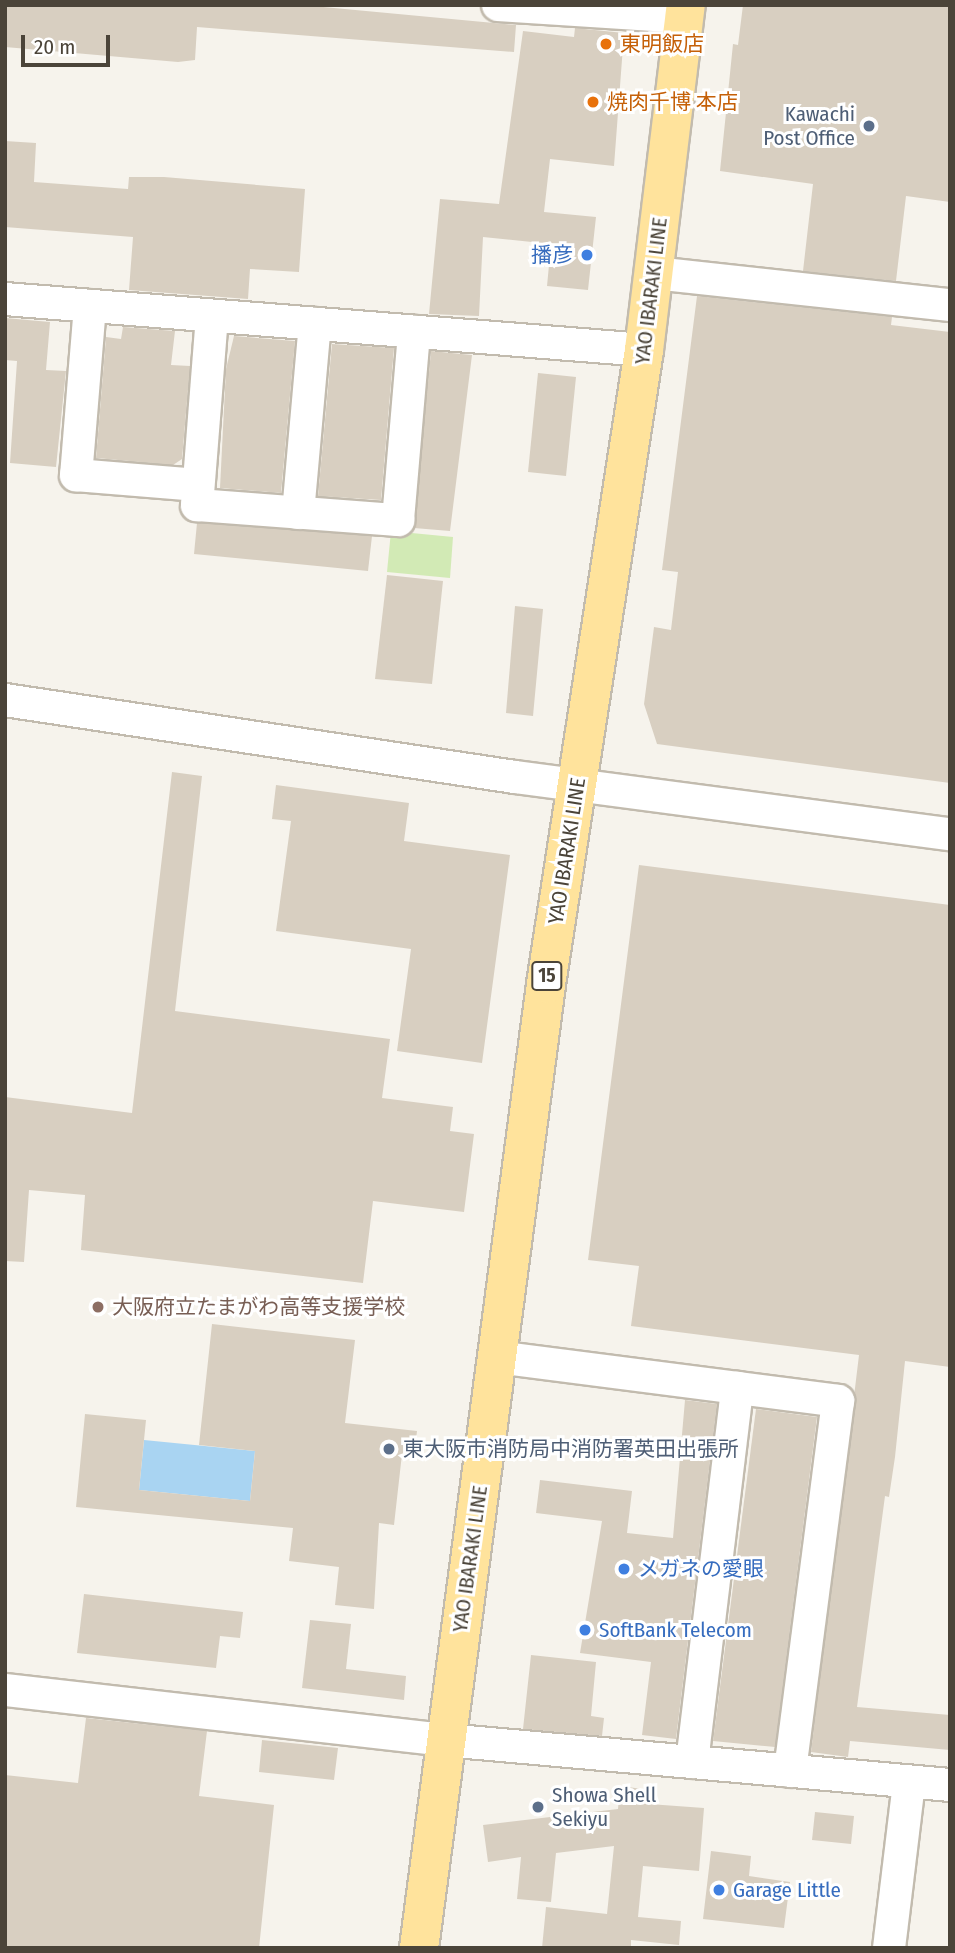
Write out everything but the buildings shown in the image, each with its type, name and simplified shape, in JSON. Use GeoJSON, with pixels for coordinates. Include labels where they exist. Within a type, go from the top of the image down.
{"type":"FeatureCollection","features":[{"type":"Feature","properties":{"kind":"main road","name":"YAO IBARAKI LINE"},"geometry":{"type":"LineString","coordinates":[[419,1948],[496,1357],[577,786],[654,273],[685,11]]}},
{"type":"Feature","properties":{"kind":"street"},"geometry":{"type":"LineString","coordinates":[[498,5],[685,11]]}},
{"type":"Feature","properties":{"kind":"street"},"geometry":{"type":"LineString","coordinates":[[654,273],[950,305]]}},
{"type":"Feature","properties":{"kind":"street"},"geometry":{"type":"LineString","coordinates":[[5,299],[643,351]]}},
{"type":"Feature","properties":{"kind":"street"},"geometry":{"type":"LineString","coordinates":[[90,306],[76,475],[198,485]]}},
{"type":"Feature","properties":{"kind":"street"},"geometry":{"type":"LineString","coordinates":[[212,316],[197,505],[398,520],[414,332]]}},
{"type":"Feature","properties":{"kind":"street"},"geometry":{"type":"LineString","coordinates":[[298,513],[315,324]]}},
{"type":"Feature","properties":{"kind":"street"},"geometry":{"type":"LineString","coordinates":[[5,700],[577,786],[950,834]]}},
{"type":"Feature","properties":{"kind":"street"},"geometry":{"type":"LineString","coordinates":[[496,1357],[838,1401],[790,1771]]}},
{"type":"Feature","properties":{"kind":"street"},"geometry":{"type":"LineString","coordinates":[[692,1762],[737,1388]]}},
{"type":"Feature","properties":{"kind":"street"},"geometry":{"type":"LineString","coordinates":[[5,1690],[445,1740],[950,1785]]}},
{"type":"Feature","properties":{"kind":"street"},"geometry":{"type":"LineString","coordinates":[[889,1948],[909,1782]]}},
{"type":"Feature","properties":{"kind":"green space"},"geometry":{"type":"Polygon","coordinates":[[[391,531],[453,537],[450,578],[387,572],[391,531]]]}},
{"type":"Feature","properties":{"kind":"water"},"geometry":{"type":"Polygon","coordinates":[[[144,1440],[255,1451],[250,1501],[139,1490],[144,1440]]]}},
{"type":"Feature","properties":{"kind":"place","name":"東明飯店"},"geometry":{"type":"Point","coordinates":[606,44]}},
{"type":"Feature","properties":{"kind":"place","name":"焼肉千博 本店"},"geometry":{"type":"Point","coordinates":[593,102]}},
{"type":"Feature","properties":{"kind":"place","name":"Kawachi Post Office"},"geometry":{"type":"Point","coordinates":[869,126]}},
{"type":"Feature","properties":{"kind":"place","name":"播彦"},"geometry":{"type":"Point","coordinates":[587,255]}},
{"type":"Feature","properties":{"kind":"place","name":"大阪府立たまがわ高等支援学校"},"geometry":{"type":"Point","coordinates":[98,1307]}},
{"type":"Feature","properties":{"kind":"place","name":"東大阪市消防局中消防署英田出張所"},"geometry":{"type":"Point","coordinates":[389,1449]}},
{"type":"Feature","properties":{"kind":"place","name":"メガネの愛眼"},"geometry":{"type":"Point","coordinates":[624,1569]}},
{"type":"Feature","properties":{"kind":"place","name":"SoftBank Telecom"},"geometry":{"type":"Point","coordinates":[585,1630]}},
{"type":"Feature","properties":{"kind":"place","name":"Showa Shell Sekiyu"},"geometry":{"type":"Point","coordinates":[538,1807]}},
{"type":"Feature","properties":{"kind":"place","name":"Garage Little"},"geometry":{"type":"Point","coordinates":[719,1890]}}]}
